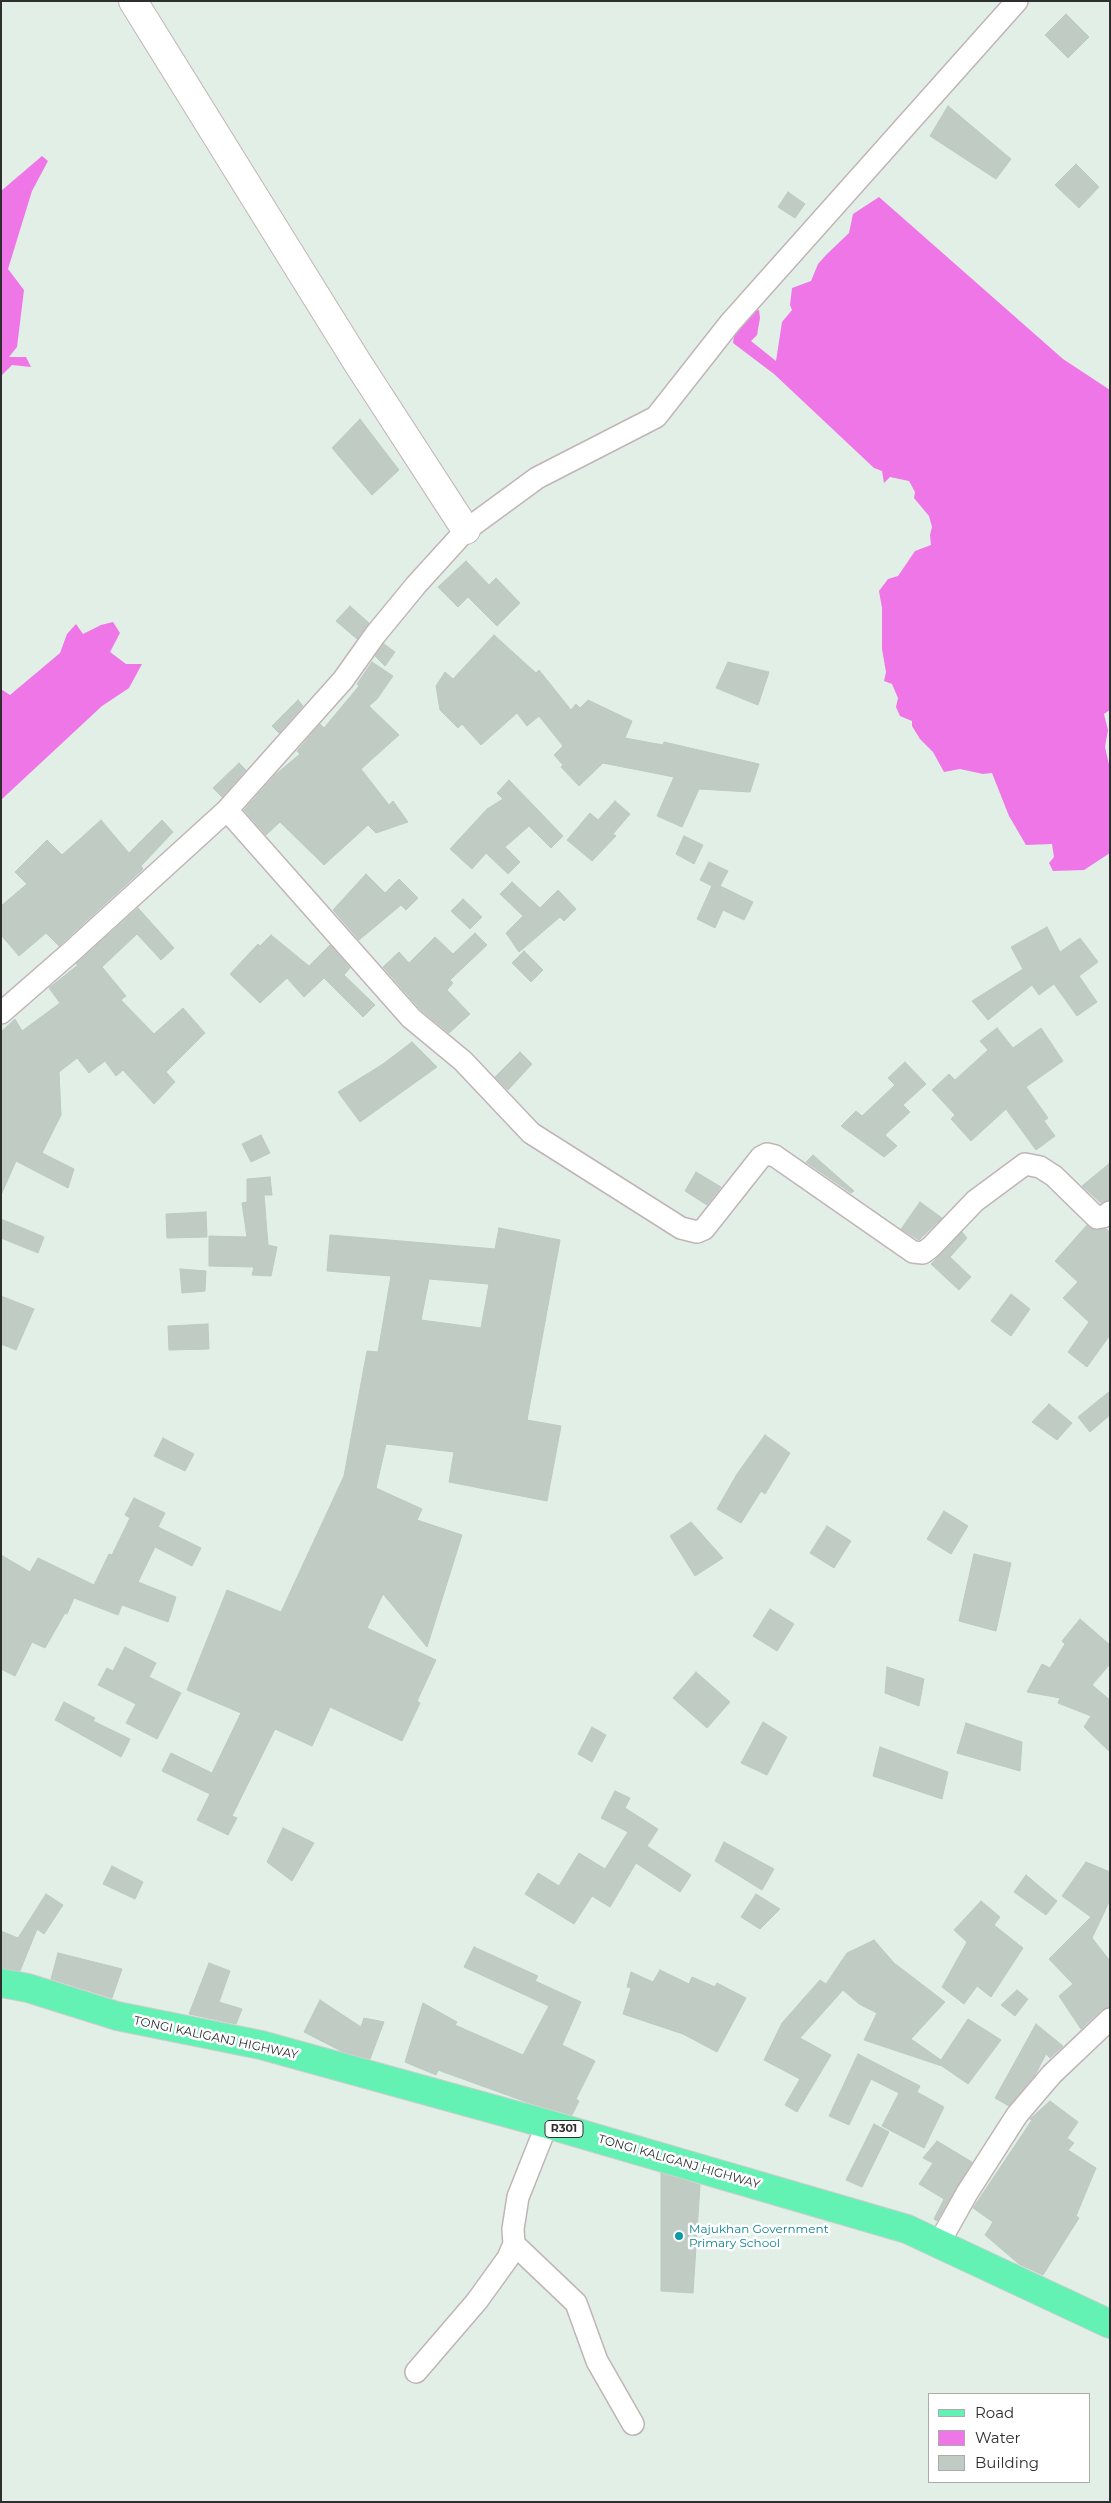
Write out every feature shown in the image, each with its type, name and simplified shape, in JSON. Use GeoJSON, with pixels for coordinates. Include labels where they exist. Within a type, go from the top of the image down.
{"type":"FeatureCollection","features":[{"type":"Feature","properties":{"kind":"main road","name":"TONGI KALIGANJ HIGHWAY"},"geometry":{"type":"LineString","coordinates":[[1,1982],[28,1988],[117,2016],[261,2045],[547,2124],[907,2228],[1110,2324]]}},
{"type":"Feature","properties":{"kind":"street"},"geometry":{"type":"LineString","coordinates":[[133,1],[357,362],[466,530]]}},
{"type":"Feature","properties":{"kind":"street"},"geometry":{"type":"LineString","coordinates":[[1,1013],[227,810],[343,680],[375,635],[416,585],[466,530],[537,478],[656,417],[730,323],[1017,1]]}},
{"type":"Feature","properties":{"kind":"street"},"geometry":{"type":"LineString","coordinates":[[227,810],[411,1018],[463,1062],[531,1133],[681,1228],[697,1232],[704,1229],[761,1157],[767,1154],[775,1156],[913,1252],[923,1253],[927,1250],[975,1201],[1025,1164],[1040,1167],[1054,1176],[1096,1218],[1103,1217],[1110,1212]]}},
{"type":"Feature","properties":{"kind":"street"},"geometry":{"type":"LineString","coordinates":[[939,2243],[967,2193],[1017,2115],[1052,2074],[1110,2019]]}},
{"type":"Feature","properties":{"kind":"street"},"geometry":{"type":"LineString","coordinates":[[416,2372],[478,2301],[508,2258],[514,2244],[513,2229],[518,2197],[547,2124]]}},
{"type":"Feature","properties":{"kind":"street"},"geometry":{"type":"LineString","coordinates":[[514,2244],[576,2303],[597,2361],[633,2424]]}},
{"type":"Feature","properties":{"kind":"water"},"geometry":{"type":"Polygon","coordinates":[[[42,156],[48,161],[32,191],[8,269],[24,290],[17,347],[9,357],[26,357],[31,367],[12,365],[1,376],[1,191],[42,156]]]}},
{"type":"Feature","properties":{"kind":"water"},"geometry":{"type":"Polygon","coordinates":[[[879,197],[1063,359],[1110,390],[1110,710],[1104,714],[1108,730],[1105,747],[1110,769],[1110,853],[1084,870],[1053,871],[1049,863],[1054,857],[1052,844],[1026,845],[1009,816],[992,773],[983,774],[960,769],[944,772],[933,752],[920,739],[912,726],[912,721],[900,716],[896,707],[898,698],[892,684],[884,681],[886,672],[882,649],[882,608],[879,591],[888,579],[898,576],[915,551],[931,545],[930,535],[932,527],[929,516],[914,498],[915,492],[909,481],[890,477],[884,483],[882,471],[874,468],[774,374],[733,343],[734,336],[753,311],[759,310],[760,318],[757,335],[751,341],[776,361],[782,322],[792,310],[790,305],[792,288],[811,281],[818,264],[849,233],[853,214],[879,197]]]}},
{"type":"Feature","properties":{"kind":"water"},"geometry":{"type":"Polygon","coordinates":[[[113,622],[120,633],[110,652],[126,664],[142,664],[129,688],[102,706],[1,800],[1,689],[10,695],[60,653],[67,634],[76,624],[83,634],[101,625],[113,622]]]}},
{"type":"Feature","properties":{"kind":"building"},"geometry":{"type":"Polygon","coordinates":[[[1066,14],[1089,37],[1068,58],[1045,35],[1066,14]]]}},
{"type":"Feature","properties":{"kind":"building"},"geometry":{"type":"Polygon","coordinates":[[[948,106],[1011,159],[996,179],[930,136],[948,106]]]}},
{"type":"Feature","properties":{"kind":"building"},"geometry":{"type":"Polygon","coordinates":[[[1076,164],[1099,187],[1079,208],[1055,185],[1076,164]]]}},
{"type":"Feature","properties":{"kind":"building"},"geometry":{"type":"Polygon","coordinates":[[[788,192],[805,204],[795,218],[778,207],[788,192]]]}},
{"type":"Feature","properties":{"kind":"building"},"geometry":{"type":"Polygon","coordinates":[[[360,419],[399,470],[372,495],[332,448],[360,419]]]}},
{"type":"Feature","properties":{"kind":"building"},"geometry":{"type":"Polygon","coordinates":[[[466,561],[489,585],[496,578],[520,603],[497,626],[468,597],[458,607],[438,587],[466,561]]]}},
{"type":"Feature","properties":{"kind":"building"},"geometry":{"type":"Polygon","coordinates":[[[350,606],[369,623],[357,639],[336,621],[350,606]]]}},
{"type":"Feature","properties":{"kind":"building"},"geometry":{"type":"Polygon","coordinates":[[[494,635],[536,673],[539,670],[571,710],[576,704],[580,708],[588,700],[632,721],[625,738],[663,745],[664,742],[759,764],[750,792],[699,789],[682,827],[657,816],[674,777],[603,763],[579,786],[561,767],[563,765],[554,755],[563,746],[539,716],[527,726],[517,713],[481,745],[462,724],[458,728],[440,710],[436,686],[445,672],[453,679],[494,635]]]}},
{"type":"Feature","properties":{"kind":"building"},"geometry":{"type":"Polygon","coordinates":[[[384,644],[395,652],[385,666],[375,656],[384,644]]]}},
{"type":"Feature","properties":{"kind":"building"},"geometry":{"type":"Polygon","coordinates":[[[372,662],[393,676],[377,699],[369,706],[399,735],[361,769],[389,805],[393,801],[408,822],[376,833],[368,825],[324,865],[280,822],[266,835],[244,810],[275,775],[300,754],[297,751],[320,724],[324,728],[359,686],[357,684],[372,662]]]}},
{"type":"Feature","properties":{"kind":"building"},"geometry":{"type":"Polygon","coordinates":[[[728,662],[769,672],[758,705],[716,688],[728,662]]]}},
{"type":"Feature","properties":{"kind":"building"},"geometry":{"type":"Polygon","coordinates":[[[298,700],[303,706],[279,733],[272,726],[298,700]]]}},
{"type":"Feature","properties":{"kind":"building"},"geometry":{"type":"Polygon","coordinates":[[[239,763],[246,770],[222,797],[213,788],[239,763]]]}},
{"type":"Feature","properties":{"kind":"building"},"geometry":{"type":"Polygon","coordinates":[[[509,780],[563,836],[551,848],[529,826],[505,847],[520,862],[508,874],[486,853],[472,869],[450,849],[487,809],[503,799],[497,793],[509,780]]]}},
{"type":"Feature","properties":{"kind":"building"},"geometry":{"type":"Polygon","coordinates":[[[615,801],[630,814],[613,834],[616,836],[592,861],[567,840],[590,813],[598,820],[615,801]]]}},
{"type":"Feature","properties":{"kind":"building"},"geometry":{"type":"Polygon","coordinates":[[[101,820],[129,853],[162,820],[173,832],[141,866],[143,869],[59,946],[46,933],[19,956],[1,935],[1,906],[27,884],[15,872],[47,840],[62,855],[101,820]]]}},
{"type":"Feature","properties":{"kind":"building"},"geometry":{"type":"Polygon","coordinates":[[[684,836],[703,845],[694,864],[676,854],[684,836]]]}},
{"type":"Feature","properties":{"kind":"building"},"geometry":{"type":"Polygon","coordinates":[[[709,862],[728,871],[720,886],[753,902],[744,920],[723,910],[715,928],[697,919],[712,886],[700,880],[709,862]]]}},
{"type":"Feature","properties":{"kind":"building"},"geometry":{"type":"Polygon","coordinates":[[[366,874],[385,893],[399,879],[418,898],[406,910],[401,905],[359,940],[333,910],[366,874]]]}},
{"type":"Feature","properties":{"kind":"building"},"geometry":{"type":"Polygon","coordinates":[[[512,882],[540,908],[558,890],[576,909],[564,921],[560,917],[519,952],[506,933],[523,916],[500,894],[512,882]]]}},
{"type":"Feature","properties":{"kind":"building"},"geometry":{"type":"Polygon","coordinates":[[[463,899],[482,917],[470,929],[451,911],[463,899]]]}},
{"type":"Feature","properties":{"kind":"building"},"geometry":{"type":"Polygon","coordinates":[[[138,908],[174,948],[161,960],[137,934],[102,967],[126,996],[121,1000],[154,1034],[183,1008],[205,1033],[166,1072],[175,1082],[154,1104],[123,1070],[116,1076],[105,1061],[89,1073],[77,1058],[59,1072],[61,1115],[42,1153],[74,1169],[68,1188],[16,1161],[1,1195],[1,1032],[15,1019],[22,1031],[60,1003],[49,988],[78,965],[76,964],[138,908]]]}},
{"type":"Feature","properties":{"kind":"building"},"geometry":{"type":"Polygon","coordinates":[[[1047,927],[1060,952],[1080,938],[1098,962],[1079,976],[1097,1002],[1077,1016],[1054,984],[1039,995],[1032,985],[988,1020],[972,1001],[1023,969],[1011,947],[1047,927]]]}},
{"type":"Feature","properties":{"kind":"building"},"geometry":{"type":"Polygon","coordinates":[[[475,933],[487,945],[450,980],[453,983],[447,990],[470,1014],[449,1033],[420,1009],[383,967],[399,952],[409,963],[435,937],[453,954],[475,933]]]}},
{"type":"Feature","properties":{"kind":"building"},"geometry":{"type":"Polygon","coordinates":[[[271,935],[309,966],[330,945],[350,968],[344,975],[375,1005],[363,1017],[324,978],[304,997],[287,978],[260,1003],[230,974],[258,944],[260,946],[271,935]]]}},
{"type":"Feature","properties":{"kind":"building"},"geometry":{"type":"Polygon","coordinates":[[[524,951],[543,970],[531,982],[512,963],[524,951]]]}},
{"type":"Feature","properties":{"kind":"building"},"geometry":{"type":"Polygon","coordinates":[[[997,1028],[1013,1048],[1041,1028],[1063,1061],[1026,1087],[1048,1118],[1044,1121],[1055,1136],[1036,1150],[1006,1109],[971,1141],[951,1119],[955,1115],[932,1090],[949,1074],[955,1080],[988,1050],[980,1041],[997,1028]]]}},
{"type":"Feature","properties":{"kind":"building"},"geometry":{"type":"Polygon","coordinates":[[[412,1042],[437,1067],[360,1122],[338,1092],[383,1064],[412,1042]]]}},
{"type":"Feature","properties":{"kind":"building"},"geometry":{"type":"Polygon","coordinates":[[[520,1052],[532,1064],[508,1090],[495,1077],[520,1052]]]}},
{"type":"Feature","properties":{"kind":"building"},"geometry":{"type":"Polygon","coordinates":[[[905,1062],[926,1084],[903,1105],[910,1112],[885,1135],[897,1146],[884,1157],[841,1126],[856,1111],[862,1116],[895,1085],[888,1078],[905,1062]]]}},
{"type":"Feature","properties":{"kind":"building"},"geometry":{"type":"Polygon","coordinates":[[[261,1135],[270,1153],[251,1162],[242,1144],[261,1135]]]}},
{"type":"Feature","properties":{"kind":"building"},"geometry":{"type":"Polygon","coordinates":[[[813,1155],[854,1191],[851,1193],[806,1162],[813,1155]]]}},
{"type":"Feature","properties":{"kind":"building"},"geometry":{"type":"Polygon","coordinates":[[[1110,1163],[1110,1200],[1101,1203],[1082,1186],[1110,1163]]]}},
{"type":"Feature","properties":{"kind":"building"},"geometry":{"type":"Polygon","coordinates":[[[696,1172],[721,1187],[707,1205],[685,1191],[696,1172]]]}},
{"type":"Feature","properties":{"kind":"building"},"geometry":{"type":"Polygon","coordinates":[[[270,1177],[272,1195],[264,1195],[268,1245],[277,1247],[271,1276],[252,1275],[254,1267],[209,1266],[209,1236],[247,1237],[242,1203],[247,1202],[247,1179],[270,1177]]]}},
{"type":"Feature","properties":{"kind":"building"},"geometry":{"type":"Polygon","coordinates":[[[920,1202],[942,1218],[919,1240],[901,1229],[920,1202]]]}},
{"type":"Feature","properties":{"kind":"building"},"geometry":{"type":"Polygon","coordinates":[[[206,1212],[207,1237],[167,1238],[166,1214],[206,1212]]]}},
{"type":"Feature","properties":{"kind":"building"},"geometry":{"type":"Polygon","coordinates":[[[1,1219],[44,1237],[38,1253],[1,1238],[1,1219]]]}},
{"type":"Feature","properties":{"kind":"building"},"geometry":{"type":"Polygon","coordinates":[[[1087,1225],[1094,1230],[1106,1229],[1110,1232],[1110,1335],[1087,1367],[1068,1352],[1089,1322],[1063,1298],[1078,1282],[1055,1261],[1087,1225]]]}},
{"type":"Feature","properties":{"kind":"building"},"geometry":{"type":"Polygon","coordinates":[[[499,1228],[560,1240],[527,1420],[561,1426],[547,1501],[449,1482],[454,1452],[386,1444],[376,1488],[422,1509],[417,1520],[462,1535],[427,1647],[383,1594],[367,1628],[436,1660],[417,1701],[420,1703],[402,1741],[330,1707],[312,1746],[275,1729],[232,1816],[237,1818],[228,1835],[197,1820],[210,1794],[162,1771],[171,1753],[212,1773],[241,1713],[187,1690],[227,1590],[281,1612],[344,1476],[367,1351],[378,1352],[391,1276],[327,1271],[330,1235],[495,1249],[499,1228]],[[429,1279],[421,1320],[481,1328],[489,1284],[429,1279]]]}},
{"type":"Feature","properties":{"kind":"building"},"geometry":{"type":"Polygon","coordinates":[[[962,1232],[967,1238],[950,1257],[971,1277],[959,1290],[931,1264],[962,1232]]]}},
{"type":"Feature","properties":{"kind":"building"},"geometry":{"type":"Polygon","coordinates":[[[180,1269],[206,1271],[205,1291],[182,1293],[180,1269]]]}},
{"type":"Feature","properties":{"kind":"building"},"geometry":{"type":"Polygon","coordinates":[[[1011,1294],[1030,1309],[1011,1336],[991,1321],[1011,1294]]]}},
{"type":"Feature","properties":{"kind":"building"},"geometry":{"type":"Polygon","coordinates":[[[1,1296],[34,1309],[16,1350],[1,1344],[1,1296]]]}},
{"type":"Feature","properties":{"kind":"building"},"geometry":{"type":"Polygon","coordinates":[[[208,1324],[209,1349],[169,1350],[168,1326],[208,1324]]]}},
{"type":"Feature","properties":{"kind":"building"},"geometry":{"type":"Polygon","coordinates":[[[1110,1391],[1110,1415],[1090,1432],[1078,1417],[1110,1391]]]}},
{"type":"Feature","properties":{"kind":"building"},"geometry":{"type":"Polygon","coordinates":[[[1049,1404],[1072,1423],[1057,1440],[1032,1422],[1049,1404]]]}},
{"type":"Feature","properties":{"kind":"building"},"geometry":{"type":"Polygon","coordinates":[[[765,1435],[790,1453],[765,1494],[761,1491],[741,1523],[717,1509],[737,1474],[765,1435]]]}},
{"type":"Feature","properties":{"kind":"building"},"geometry":{"type":"Polygon","coordinates":[[[163,1438],[194,1454],[185,1471],[154,1456],[163,1438]]]}},
{"type":"Feature","properties":{"kind":"building"},"geometry":{"type":"Polygon","coordinates":[[[134,1498],[165,1513],[158,1527],[201,1548],[192,1566],[155,1547],[138,1582],[176,1597],[168,1622],[122,1605],[118,1615],[74,1598],[67,1614],[65,1613],[45,1648],[32,1642],[15,1676],[1,1669],[1,1555],[30,1572],[38,1558],[94,1585],[109,1554],[112,1555],[130,1518],[125,1515],[134,1498]]]}},
{"type":"Feature","properties":{"kind":"building"},"geometry":{"type":"Polygon","coordinates":[[[944,1511],[968,1526],[951,1554],[927,1539],[944,1511]]]}},
{"type":"Feature","properties":{"kind":"building"},"geometry":{"type":"Polygon","coordinates":[[[691,1522],[723,1558],[695,1576],[670,1536],[691,1522]]]}},
{"type":"Feature","properties":{"kind":"building"},"geometry":{"type":"Polygon","coordinates":[[[827,1526],[851,1541],[834,1568],[810,1553],[827,1526]]]}},
{"type":"Feature","properties":{"kind":"building"},"geometry":{"type":"Polygon","coordinates":[[[974,1554],[1011,1563],[996,1631],[959,1621],[974,1554]]]}},
{"type":"Feature","properties":{"kind":"building"},"geometry":{"type":"Polygon","coordinates":[[[770,1609],[794,1624],[777,1651],[753,1636],[770,1609]]]}},
{"type":"Feature","properties":{"kind":"building"},"geometry":{"type":"Polygon","coordinates":[[[1080,1619],[1110,1645],[1110,1664],[1092,1685],[1110,1700],[1110,1752],[1084,1727],[1091,1716],[1058,1703],[1060,1698],[1027,1692],[1042,1664],[1050,1668],[1065,1644],[1062,1641],[1080,1619]]]}},
{"type":"Feature","properties":{"kind":"building"},"geometry":{"type":"Polygon","coordinates":[[[125,1647],[156,1663],[149,1677],[181,1693],[157,1739],[126,1723],[136,1704],[98,1685],[107,1668],[113,1671],[125,1647]]]}},
{"type":"Feature","properties":{"kind":"building"},"geometry":{"type":"Polygon","coordinates":[[[887,1667],[924,1679],[919,1706],[885,1693],[887,1667]]]}},
{"type":"Feature","properties":{"kind":"building"},"geometry":{"type":"Polygon","coordinates":[[[696,1672],[730,1702],[707,1728],[673,1698],[696,1672]]]}},
{"type":"Feature","properties":{"kind":"building"},"geometry":{"type":"Polygon","coordinates":[[[64,1702],[95,1718],[93,1721],[130,1739],[121,1757],[55,1720],[64,1702]]]}},
{"type":"Feature","properties":{"kind":"building"},"geometry":{"type":"Polygon","coordinates":[[[763,1722],[787,1737],[767,1775],[741,1763],[763,1722]]]}},
{"type":"Feature","properties":{"kind":"building"},"geometry":{"type":"Polygon","coordinates":[[[966,1723],[1022,1742],[1020,1771],[957,1753],[966,1723]]]}},
{"type":"Feature","properties":{"kind":"building"},"geometry":{"type":"Polygon","coordinates":[[[592,1727],[606,1735],[592,1762],[578,1754],[592,1727]]]}},
{"type":"Feature","properties":{"kind":"building"},"geometry":{"type":"Polygon","coordinates":[[[880,1747],[948,1772],[942,1799],[873,1776],[880,1747]]]}},
{"type":"Feature","properties":{"kind":"building"},"geometry":{"type":"Polygon","coordinates":[[[615,1791],[630,1798],[625,1808],[658,1829],[647,1846],[691,1875],[680,1892],[636,1863],[610,1907],[592,1896],[574,1924],[525,1894],[538,1873],[559,1886],[579,1853],[605,1869],[628,1832],[601,1818],[615,1791]]]}},
{"type":"Feature","properties":{"kind":"building"},"geometry":{"type":"Polygon","coordinates":[[[283,1828],[314,1843],[292,1881],[267,1862],[283,1828]]]}},
{"type":"Feature","properties":{"kind":"building"},"geometry":{"type":"Polygon","coordinates":[[[724,1842],[774,1869],[762,1890],[715,1861],[724,1842]]]}},
{"type":"Feature","properties":{"kind":"building"},"geometry":{"type":"Polygon","coordinates":[[[1086,1862],[1110,1872],[1110,1900],[1092,1938],[1110,1961],[1110,2007],[1101,2010],[1081,2029],[1059,1996],[1073,1984],[1049,1959],[1091,1917],[1062,1896],[1086,1862]]]}},
{"type":"Feature","properties":{"kind":"building"},"geometry":{"type":"Polygon","coordinates":[[[112,1866],[143,1882],[135,1899],[103,1884],[112,1866]]]}},
{"type":"Feature","properties":{"kind":"building"},"geometry":{"type":"Polygon","coordinates":[[[1026,1875],[1057,1901],[1046,1915],[1014,1892],[1026,1875]]]}},
{"type":"Feature","properties":{"kind":"building"},"geometry":{"type":"Polygon","coordinates":[[[46,1894],[63,1905],[44,1934],[37,1929],[20,1971],[1,1968],[1,1931],[18,1938],[46,1894]]]}},
{"type":"Feature","properties":{"kind":"building"},"geometry":{"type":"Polygon","coordinates":[[[756,1894],[780,1909],[760,1929],[741,1917],[756,1894]]]}},
{"type":"Feature","properties":{"kind":"building"},"geometry":{"type":"Polygon","coordinates":[[[981,1901],[1000,1917],[994,1925],[1023,1948],[991,1997],[977,1986],[964,2004],[942,1987],[967,1942],[954,1930],[981,1901]]]}},
{"type":"Feature","properties":{"kind":"building"},"geometry":{"type":"Polygon","coordinates":[[[874,1940],[894,1963],[945,2002],[911,2039],[941,2060],[968,2019],[1001,2040],[968,2084],[942,2066],[864,2040],[877,2013],[859,2004],[843,1990],[800,2038],[831,2055],[797,2112],[785,2105],[800,2079],[764,2060],[782,2023],[820,1980],[826,1984],[847,1953],[874,1940]]]}},
{"type":"Feature","properties":{"kind":"building"},"geometry":{"type":"Polygon","coordinates":[[[474,1947],[538,1976],[535,1981],[581,2002],[562,2045],[595,2061],[576,2099],[579,2101],[572,2115],[529,2103],[438,2070],[436,2075],[405,2062],[423,2003],[457,2022],[455,2025],[523,2055],[549,2006],[464,1967],[474,1947]]]}},
{"type":"Feature","properties":{"kind":"building"},"geometry":{"type":"Polygon","coordinates":[[[58,1953],[122,1969],[112,1998],[51,1979],[58,1953]]]}},
{"type":"Feature","properties":{"kind":"building"},"geometry":{"type":"Polygon","coordinates":[[[209,1963],[230,1971],[219,2002],[242,2009],[236,2024],[189,2014],[209,1963]]]}},
{"type":"Feature","properties":{"kind":"building"},"geometry":{"type":"Polygon","coordinates":[[[660,1970],[689,1984],[692,1977],[715,1987],[717,1983],[746,1998],[717,2052],[683,2034],[623,2014],[631,1988],[627,1987],[631,1972],[653,1982],[660,1970]]]}},
{"type":"Feature","properties":{"kind":"building"},"geometry":{"type":"Polygon","coordinates":[[[1017,1990],[1028,1999],[1015,2016],[1001,2005],[1017,1990]]]}},
{"type":"Feature","properties":{"kind":"building"},"geometry":{"type":"Polygon","coordinates":[[[320,2000],[361,2027],[364,2018],[384,2022],[370,2059],[343,2052],[304,2032],[320,2000]]]}},
{"type":"Feature","properties":{"kind":"building"},"geometry":{"type":"Polygon","coordinates":[[[1036,2024],[1063,2046],[1050,2058],[1046,2054],[1035,2075],[1009,2106],[995,2098],[1036,2024]]]}},
{"type":"Feature","properties":{"kind":"building"},"geometry":{"type":"Polygon","coordinates":[[[858,2054],[920,2086],[917,2092],[944,2107],[924,2148],[882,2126],[899,2093],[871,2079],[849,2125],[829,2116],[858,2054]]]}},
{"type":"Feature","properties":{"kind":"building"},"geometry":{"type":"Polygon","coordinates":[[[1050,2101],[1078,2122],[1067,2138],[1074,2143],[1068,2150],[1096,2168],[1076,2216],[1079,2218],[1043,2275],[1019,2264],[985,2235],[993,2222],[973,2208],[1032,2120],[1030,2119],[1050,2101]]]}},
{"type":"Feature","properties":{"kind":"building"},"geometry":{"type":"Polygon","coordinates":[[[874,2124],[889,2132],[862,2187],[846,2180],[874,2124]]]}},
{"type":"Feature","properties":{"kind":"building"},"geometry":{"type":"Polygon","coordinates":[[[937,2141],[972,2162],[937,2221],[934,2219],[944,2199],[919,2184],[933,2163],[923,2158],[937,2141]]]}},
{"type":"Feature","properties":{"kind":"building","name":"Majukhan Government Primary School"},"geometry":{"type":"Polygon","coordinates":[[[661,2173],[700,2185],[693,2293],[661,2291],[661,2173]]]}},
{"type":"Feature","properties":{"kind":"place","name":"Majukhan Government Primary School"},"geometry":{"type":"Point","coordinates":[679,2236]}}]}
